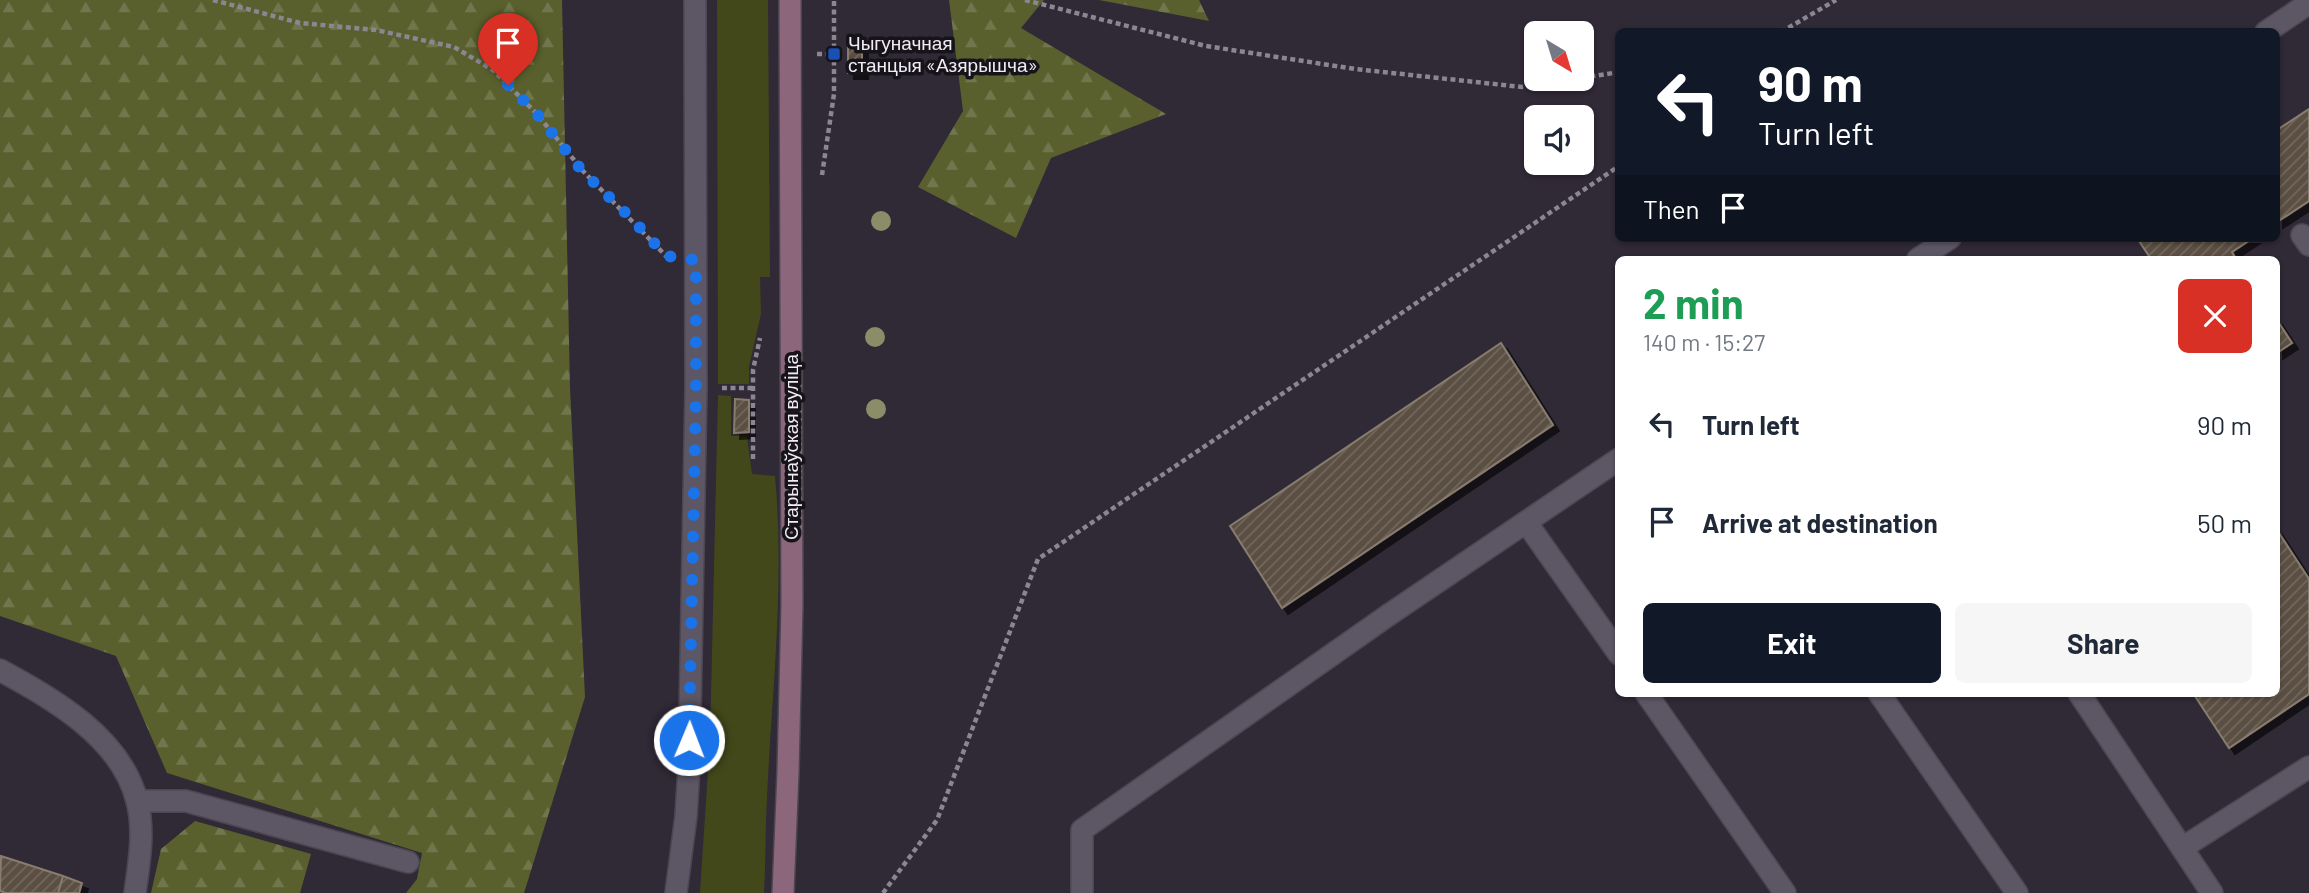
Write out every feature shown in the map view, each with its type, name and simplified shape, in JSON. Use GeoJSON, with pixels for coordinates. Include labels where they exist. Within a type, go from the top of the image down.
{"type":"FeatureCollection","features":[{"type":"Feature","properties":{"kind":"main road","name":"Старынаўская вуліца"},"geometry":{"type":"LineString","coordinates":[[783,893],[792,605],[790,0]]}},
{"type":"Feature","properties":{"kind":"street"},"geometry":{"type":"LineString","coordinates":[[676,893],[689,768],[696,388],[695,0]]}},
{"type":"Feature","properties":{"kind":"street"},"geometry":{"type":"LineString","coordinates":[[2272,28],[2309,3]]}},
{"type":"Feature","properties":{"kind":"street"},"geometry":{"type":"LineString","coordinates":[[1923,256],[1944,242]]}},
{"type":"Feature","properties":{"kind":"street"},"geometry":{"type":"LineString","coordinates":[[1082,893],[1082,830],[1390,614],[1615,462]]}},
{"type":"Feature","properties":{"kind":"street"},"geometry":{"type":"LineString","coordinates":[[1526,522],[1615,648]]}},
{"type":"Feature","properties":{"kind":"street"},"geometry":{"type":"LineString","coordinates":[[0,670],[47,696],[80,719],[105,745],[124,771],[137,801],[141,845],[135,893]]}},
{"type":"Feature","properties":{"kind":"street"},"geometry":{"type":"LineString","coordinates":[[1649,697],[1785,893]]}},
{"type":"Feature","properties":{"kind":"street"},"geometry":{"type":"LineString","coordinates":[[1882,697],[2017,893]]}},
{"type":"Feature","properties":{"kind":"street"},"geometry":{"type":"LineString","coordinates":[[2081,697],[2213,893]]}},
{"type":"Feature","properties":{"kind":"street"},"geometry":{"type":"LineString","coordinates":[[2182,848],[2309,766]]}},
{"type":"Feature","properties":{"kind":"street"},"geometry":{"type":"LineString","coordinates":[[137,801],[186,801],[408,862]]}},
{"type":"Feature","properties":{"kind":"path"},"geometry":{"type":"LineString","coordinates":[[213,0],[300,23],[376,30],[454,47],[493,70],[537,114],[583,172],[666,256],[696,260]]}},
{"type":"Feature","properties":{"kind":"path"},"geometry":{"type":"LineString","coordinates":[[834,0],[834,94]]}},
{"type":"Feature","properties":{"kind":"path"},"geometry":{"type":"LineString","coordinates":[[1025,0],[1206,46],[1355,69],[1524,87]]}},
{"type":"Feature","properties":{"kind":"path"},"geometry":{"type":"LineString","coordinates":[[1788,28],[1836,0]]}},
{"type":"Feature","properties":{"kind":"path"},"geometry":{"type":"LineString","coordinates":[[1594,76],[1615,73]]}},
{"type":"Feature","properties":{"kind":"path"},"geometry":{"type":"LineString","coordinates":[[883,893],[937,820],[1038,559],[1615,169]]}},
{"type":"Feature","properties":{"kind":"path"},"geometry":{"type":"LineString","coordinates":[[753,370],[753,459]]}},
{"type":"Feature","properties":{"kind":"green space"},"geometry":{"type":"Polygon","coordinates":[[[0,0],[562,0],[570,388],[585,697],[524,893],[406,893],[417,879],[422,853],[167,773],[116,656],[0,616],[0,0]]]}},
{"type":"Feature","properties":{"kind":"green space"},"geometry":{"type":"Polygon","coordinates":[[[717,0],[768,0],[770,277],[760,277],[761,314],[749,367],[749,384],[718,384],[717,0]]]}},
{"type":"Feature","properties":{"kind":"green space"},"geometry":{"type":"Polygon","coordinates":[[[949,0],[1044,0],[1021,28],[1166,114],[1051,158],[1016,238],[918,187],[963,111],[949,0]]]}},
{"type":"Feature","properties":{"kind":"green space"},"geometry":{"type":"Polygon","coordinates":[[[1099,0],[1199,0],[1209,21],[1099,0]]]}},
{"type":"Feature","properties":{"kind":"green space"},"geometry":{"type":"Polygon","coordinates":[[[718,395],[731,396],[731,436],[747,436],[752,474],[775,476],[779,556],[777,636],[766,809],[764,893],[700,893],[710,739],[718,395]]]}},
{"type":"Feature","properties":{"kind":"green space"},"geometry":{"type":"Polygon","coordinates":[[[195,821],[311,854],[300,893],[151,893],[161,849],[195,821]]]}},
{"type":"Feature","properties":{"kind":"building"},"geometry":{"type":"Polygon","coordinates":[[[848,40],[862,40],[862,73],[848,73],[848,40]]]}},
{"type":"Feature","properties":{"kind":"building"},"geometry":{"type":"Polygon","coordinates":[[[2309,109],[2309,201],[2280,220],[2280,128],[2309,109]]]}},
{"type":"Feature","properties":{"kind":"building"},"geometry":{"type":"Polygon","coordinates":[[[2140,242],[2247,242],[2232,252],[2234,256],[2149,256],[2140,242]]]}},
{"type":"Feature","properties":{"kind":"building"},"geometry":{"type":"Polygon","coordinates":[[[2280,325],[2292,343],[2280,351],[2280,325]]]}},
{"type":"Feature","properties":{"kind":"building"},"geometry":{"type":"Polygon","coordinates":[[[1501,343],[1553,425],[1282,608],[1230,526],[1501,343]]]}},
{"type":"Feature","properties":{"kind":"building"},"geometry":{"type":"Polygon","coordinates":[[[735,399],[749,400],[749,432],[734,433],[735,399]]]}},
{"type":"Feature","properties":{"kind":"building"},"geometry":{"type":"Polygon","coordinates":[[[2280,535],[2309,579],[2309,694],[2229,748],[2196,697],[2280,697],[2280,535]]]}},
{"type":"Feature","properties":{"kind":"building"},"geometry":{"type":"Polygon","coordinates":[[[1,856],[63,876],[58,893],[0,891],[1,856]]]}},
{"type":"Feature","properties":{"kind":"building"},"geometry":{"type":"Polygon","coordinates":[[[63,876],[82,883],[79,893],[58,893],[63,876]]]}},
{"type":"Feature","properties":{"kind":"place","name":"Чыгуначная станцыя «Азярышча»"},"geometry":{"type":"Point","coordinates":[834,54]}},
{"type":"Feature","properties":{"kind":"route"},"geometry":{"type":"LineString","coordinates":[[508,85],[537,114],[583,172],[666,256],[696,260],[689,740]]}}]}
